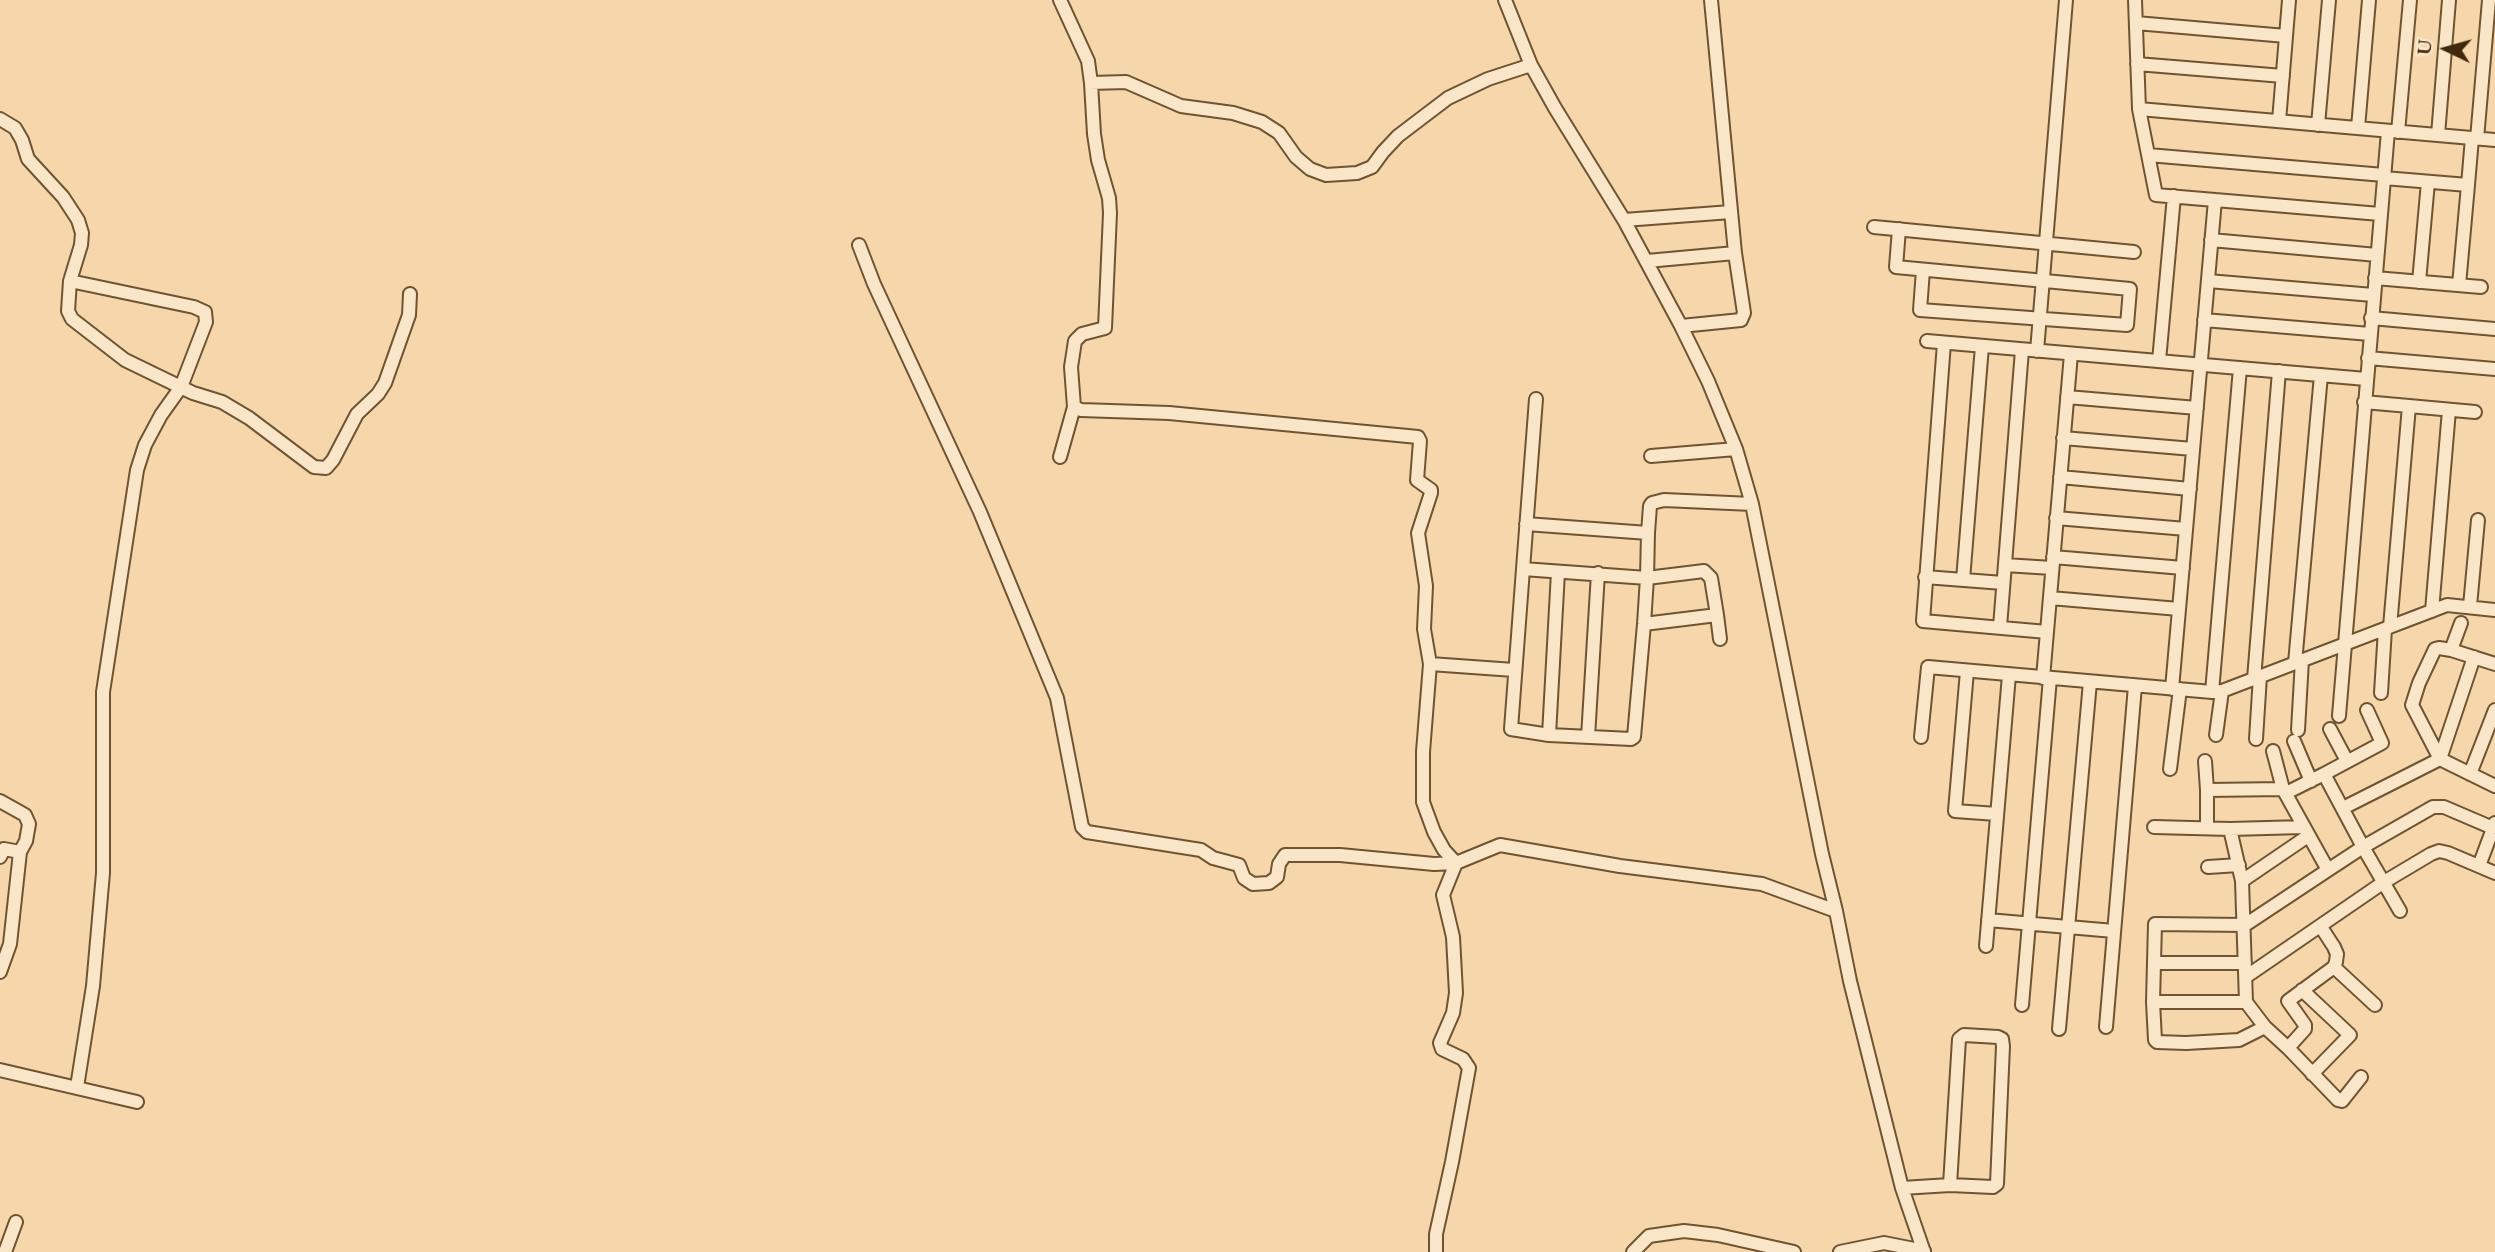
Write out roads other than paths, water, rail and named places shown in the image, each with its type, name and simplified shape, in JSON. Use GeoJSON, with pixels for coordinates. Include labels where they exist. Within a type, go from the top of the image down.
{"type":"FeatureCollection","features":[{"type":"Feature","properties":{"kind":"street"},"geometry":{"type":"LineString","coordinates":[[1060,0],[1088,61],[1098,160],[1109,198],[1109,272],[1105,328],[1082,334],[1072,348],[1074,407],[1060,457]]}},
{"type":"Feature","properties":{"kind":"street"},"geometry":{"type":"LineString","coordinates":[[1505,0],[1531,65],[1624,220],[1681,326],[1708,381],[1736,449],[1752,504],[1822,854],[1866,1050],[1902,1188],[1924,1251]]}},
{"type":"Feature","properties":{"kind":"street"},"geometry":{"type":"LineString","coordinates":[[1681,326],[1741,320],[1744,313],[1735,253],[1711,0]]}},
{"type":"Feature","properties":{"kind":"street"},"geometry":{"type":"LineString","coordinates":[[2036,351],[2066,0]]}},
{"type":"Feature","properties":{"kind":"street"},"geometry":{"type":"LineString","coordinates":[[2135,0],[2139,109],[2156,195],[2380,214]]}},
{"type":"Feature","properties":{"kind":"street"},"geometry":{"type":"LineString","coordinates":[[2279,121],[2289,0]]}},
{"type":"Feature","properties":{"kind":"street"},"geometry":{"type":"LineString","coordinates":[[2318,125],[2329,0]]}},
{"type":"Feature","properties":{"kind":"street"},"geometry":{"type":"LineString","coordinates":[[2358,128],[2369,0]]}},
{"type":"Feature","properties":{"kind":"street"},"geometry":{"type":"LineString","coordinates":[[2339,716],[2380,214],[2410,0]]}},
{"type":"Feature","properties":{"kind":"street"},"geometry":{"type":"LineString","coordinates":[[2438,135],[2449,0]]}},
{"type":"Feature","properties":{"kind":"street"},"geometry":{"type":"LineString","coordinates":[[2459,285],[2489,0]]}},
{"type":"Feature","properties":{"kind":"street"},"geometry":{"type":"LineString","coordinates":[[2136,23],[2286,36]]}},
{"type":"Feature","properties":{"kind":"street"},"geometry":{"type":"LineString","coordinates":[[2137,64],[2283,76]]}},
{"type":"Feature","properties":{"kind":"street"},"geometry":{"type":"LineString","coordinates":[[1091,82],[1126,82],[1181,106],[1233,113],[1262,122],[1279,133],[1296,157],[1310,169],[1326,175],[1357,173],[1372,167],[1398,136],[1448,98],[1488,79],[1531,65]]}},
{"type":"Feature","properties":{"kind":"street"},"geometry":{"type":"LineString","coordinates":[[2139,109],[2495,140]]}},
{"type":"Feature","properties":{"kind":"street"},"geometry":{"type":"LineString","coordinates":[[0,119],[15,128],[28,159],[63,197],[78,220],[82,233],[81,246],[70,281],[68,311],[72,319],[125,360],[181,387],[222,402],[249,418],[314,467],[326,468],[333,460],[357,414],[378,394],[385,383],[409,315],[410,294]]}},
{"type":"Feature","properties":{"kind":"street"},"geometry":{"type":"LineString","coordinates":[[2148,155],[2468,185]]}},
{"type":"Feature","properties":{"kind":"street"},"geometry":{"type":"LineString","coordinates":[[2419,282],[2428,182]]}},
{"type":"Feature","properties":{"kind":"street"},"geometry":{"type":"LineString","coordinates":[[2159,361],[2174,196]]}},
{"type":"Feature","properties":{"kind":"street"},"geometry":{"type":"LineString","coordinates":[[2170,769],[2179,609],[2215,200]]}},
{"type":"Feature","properties":{"kind":"street"},"geometry":{"type":"LineString","coordinates":[[1624,220],[1731,212]]}},
{"type":"Feature","properties":{"kind":"street"},"geometry":{"type":"LineString","coordinates":[[1874,227],[2134,252]]}},
{"type":"Feature","properties":{"kind":"street"},"geometry":{"type":"LineString","coordinates":[[1899,229],[1896,267],[2130,289],[2127,325],[1920,310],[1923,270]]}},
{"type":"Feature","properties":{"kind":"street"},"geometry":{"type":"LineString","coordinates":[[2211,240],[2377,255]]}},
{"type":"Feature","properties":{"kind":"street"},"geometry":{"type":"LineString","coordinates":[[859,245],[874,284],[986,524],[1057,698],[1082,827],[1087,832],[1200,850],[1213,858],[1239,865],[1244,878],[1253,884],[1269,883],[1277,877],[1279,864],[1286,855],[1340,855],[1434,864],[1456,863],[1500,845],[1620,866],[1762,884],[1836,911]]}},
{"type":"Feature","properties":{"kind":"street"},"geometry":{"type":"LineString","coordinates":[[1647,261],[1735,253]]}},
{"type":"Feature","properties":{"kind":"street"},"geometry":{"type":"LineString","coordinates":[[2375,278],[2481,287]]}},
{"type":"Feature","properties":{"kind":"street"},"geometry":{"type":"LineString","coordinates":[[70,281],[194,307],[205,312],[206,322],[181,387],[160,415],[136,470],[103,692],[103,873],[93,986],[77,1087]]}},
{"type":"Feature","properties":{"kind":"street"},"geometry":{"type":"LineString","coordinates":[[2208,281],[2373,295]]}},
{"type":"Feature","properties":{"kind":"street"},"geometry":{"type":"LineString","coordinates":[[2371,318],[2495,329]]}},
{"type":"Feature","properties":{"kind":"street"},"geometry":{"type":"LineString","coordinates":[[2204,320],[2370,334]]}},
{"type":"Feature","properties":{"kind":"street"},"geometry":{"type":"LineString","coordinates":[[1927,341],[2366,379]]}},
{"type":"Feature","properties":{"kind":"street"},"geometry":{"type":"LineString","coordinates":[[1944,343],[1923,621],[2047,632]]}},
{"type":"Feature","properties":{"kind":"street"},"geometry":{"type":"LineString","coordinates":[[1964,580],[1982,346]]}},
{"type":"Feature","properties":{"kind":"street"},"geometry":{"type":"LineString","coordinates":[[2000,627],[2022,349]]}},
{"type":"Feature","properties":{"kind":"street"},"geometry":{"type":"LineString","coordinates":[[2022,1005],[2047,632],[2071,354]]}},
{"type":"Feature","properties":{"kind":"street"},"geometry":{"type":"LineString","coordinates":[[2368,358],[2495,369]]}},
{"type":"Feature","properties":{"kind":"street"},"geometry":{"type":"LineString","coordinates":[[2216,735],[2240,368]]}},
{"type":"Feature","properties":{"kind":"street"},"geometry":{"type":"LineString","coordinates":[[2256,739],[2257,678],[2279,372]]}},
{"type":"Feature","properties":{"kind":"street"},"geometry":{"type":"LineString","coordinates":[[2311,780],[2296,736],[2299,662],[2321,375]]}},
{"type":"Feature","properties":{"kind":"street"},"geometry":{"type":"LineString","coordinates":[[2067,397],[2197,408]]}},
{"type":"Feature","properties":{"kind":"street"},"geometry":{"type":"LineString","coordinates":[[1536,399],[1511,729],[1588,737],[1634,737],[1644,625],[1650,506],[1655,501],[1752,504]]}},
{"type":"Feature","properties":{"kind":"street"},"geometry":{"type":"LineString","coordinates":[[2364,402],[2476,412]]}},
{"type":"Feature","properties":{"kind":"street"},"geometry":{"type":"LineString","coordinates":[[2381,693],[2409,406]]}},
{"type":"Feature","properties":{"kind":"street"},"geometry":{"type":"LineString","coordinates":[[1074,407],[1081,410],[1169,413],[1418,437],[1418,480],[1431,489],[1418,533],[1426,586],[1424,629],[1430,664],[1423,752],[1423,802],[1434,832],[1444,850],[1456,863]]}},
{"type":"Feature","properties":{"kind":"street"},"geometry":{"type":"LineString","coordinates":[[2431,611],[2449,410]]}},
{"type":"Feature","properties":{"kind":"street"},"geometry":{"type":"LineString","coordinates":[[2063,438],[2193,449]]}},
{"type":"Feature","properties":{"kind":"street"},"geometry":{"type":"LineString","coordinates":[[1651,456],[1736,449]]}},
{"type":"Feature","properties":{"kind":"street"},"geometry":{"type":"LineString","coordinates":[[2060,477],[2190,489]]}},
{"type":"Feature","properties":{"kind":"street"},"geometry":{"type":"LineString","coordinates":[[2056,518],[2186,529]]}},
{"type":"Feature","properties":{"kind":"street"},"geometry":{"type":"LineString","coordinates":[[2470,606],[2478,520]]}},
{"type":"Feature","properties":{"kind":"street"},"geometry":{"type":"LineString","coordinates":[[1526,524],[1648,533]]}},
{"type":"Feature","properties":{"kind":"street"},"geometry":{"type":"LineString","coordinates":[[2005,565],[2053,563],[2183,568]]}},
{"type":"Feature","properties":{"kind":"street"},"geometry":{"type":"LineString","coordinates":[[1523,569],[1647,578],[1704,571],[1709,573],[1711,578],[1720,639]]}},
{"type":"Feature","properties":{"kind":"street"},"geometry":{"type":"LineString","coordinates":[[1549,734],[1558,572]]}},
{"type":"Feature","properties":{"kind":"street"},"geometry":{"type":"LineString","coordinates":[[1588,737],[1598,573]]}},
{"type":"Feature","properties":{"kind":"street"},"geometry":{"type":"LineString","coordinates":[[1925,577],[2003,583]]}},
{"type":"Feature","properties":{"kind":"street"},"geometry":{"type":"LineString","coordinates":[[2050,598],[2179,609]]}},
{"type":"Feature","properties":{"kind":"street"},"geometry":{"type":"LineString","coordinates":[[1921,737],[1928,667],[2217,692],[2447,605],[2495,610]]}},
{"type":"Feature","properties":{"kind":"street"},"geometry":{"type":"LineString","coordinates":[[1644,625],[1717,615]]}},
{"type":"Feature","properties":{"kind":"street"},"geometry":{"type":"LineString","coordinates":[[2452,650],[2461,623]]}},
{"type":"Feature","properties":{"kind":"street"},"geometry":{"type":"LineString","coordinates":[[2494,661],[2452,650],[2435,649],[2412,699],[2414,709],[2440,760],[2495,786]]}},
{"type":"Feature","properties":{"kind":"street"},"geometry":{"type":"LineString","coordinates":[[2343,808],[2440,760],[2474,657]]}},
{"type":"Feature","properties":{"kind":"street"},"geometry":{"type":"LineString","coordinates":[[1430,664],[1514,670]]}},
{"type":"Feature","properties":{"kind":"street"},"geometry":{"type":"LineString","coordinates":[[1967,671],[1955,811],[1997,814]]}},
{"type":"Feature","properties":{"kind":"street"},"geometry":{"type":"LineString","coordinates":[[1986,946],[2009,675]]}},
{"type":"Feature","properties":{"kind":"street"},"geometry":{"type":"LineString","coordinates":[[2060,1029],[2090,682]]}},
{"type":"Feature","properties":{"kind":"street"},"geometry":{"type":"LineString","coordinates":[[2106,1027],[2135,686]]}},
{"type":"Feature","properties":{"kind":"street"},"geometry":{"type":"LineString","coordinates":[[2207,790],[2285,791],[2324,774],[2382,743],[2367,710]]}},
{"type":"Feature","properties":{"kind":"street"},"geometry":{"type":"LineString","coordinates":[[2470,774],[2495,710]]}},
{"type":"Feature","properties":{"kind":"street"},"geometry":{"type":"LineString","coordinates":[[2330,729],[2347,761]]}},
{"type":"Feature","properties":{"kind":"street"},"geometry":{"type":"LineString","coordinates":[[2273,751],[2285,791],[2328,870]]}},
{"type":"Feature","properties":{"kind":"street"},"geometry":{"type":"LineString","coordinates":[[2205,761],[2207,828]]}},
{"type":"Feature","properties":{"kind":"street"},"geometry":{"type":"LineString","coordinates":[[2324,774],[2400,911]]}},
{"type":"Feature","properties":{"kind":"street"},"geometry":{"type":"LineString","coordinates":[[0,801],[29,820],[26,841],[20,852],[10,944],[0,972]]}},
{"type":"Feature","properties":{"kind":"street"},"geometry":{"type":"LineString","coordinates":[[2264,1027],[2239,1040],[2157,1042],[2154,1036],[2153,1002],[2155,924],[2245,925],[2363,847],[2433,807],[2444,807],[2494,826],[2479,866]]}},
{"type":"Feature","properties":{"kind":"street"},"geometry":{"type":"LineString","coordinates":[[2154,827],[2306,832]]}},
{"type":"Feature","properties":{"kind":"street"},"geometry":{"type":"LineString","coordinates":[[2231,829],[2242,881],[2246,1002],[2264,1027],[2340,1101],[2361,1077]]}},
{"type":"Feature","properties":{"kind":"street"},"geometry":{"type":"LineString","coordinates":[[2242,881],[2306,832]]}},
{"type":"Feature","properties":{"kind":"street"},"geometry":{"type":"LineString","coordinates":[[0,857],[4,849],[20,852]]}},
{"type":"Feature","properties":{"kind":"street"},"geometry":{"type":"LineString","coordinates":[[2154,963],[2246,969],[2320,926],[2431,853],[2439,852],[2495,873]]}},
{"type":"Feature","properties":{"kind":"street"},"geometry":{"type":"LineString","coordinates":[[1436,1252],[1436,1234],[1469,1068],[1463,1059],[1442,1049],[1440,1043],[1453,1013],[1456,993],[1453,937],[1443,895],[1456,863]]}},
{"type":"Feature","properties":{"kind":"street"},"geometry":{"type":"LineString","coordinates":[[2208,867],[2239,865]]}},
{"type":"Feature","properties":{"kind":"street"},"geometry":{"type":"LineString","coordinates":[[1988,920],[2114,931]]}},
{"type":"Feature","properties":{"kind":"street"},"geometry":{"type":"LineString","coordinates":[[2288,1048],[2305,1029],[2305,1025],[2288,1003],[2291,997],[2334,967],[2337,954],[2320,926]]}},
{"type":"Feature","properties":{"kind":"street"},"geometry":{"type":"LineString","coordinates":[[2334,967],[2375,1005]]}},
{"type":"Feature","properties":{"kind":"street"},"geometry":{"type":"LineString","coordinates":[[2302,990],[2350,1035],[2312,1074]]}},
{"type":"Feature","properties":{"kind":"street"},"geometry":{"type":"LineString","coordinates":[[2153,1002],[2246,1002]]}},
{"type":"Feature","properties":{"kind":"street"},"geometry":{"type":"LineString","coordinates":[[1902,1188],[1950,1185],[1993,1187],[1997,1184],[2003,1046],[1998,1037],[1964,1035],[1959,1039],[1950,1185]]}},
{"type":"Feature","properties":{"kind":"street"},"geometry":{"type":"LineString","coordinates":[[0,1070],[137,1102]]}},
{"type":"Feature","properties":{"kind":"street"},"geometry":{"type":"LineString","coordinates":[[5,1252],[16,1222]]}},
{"type":"Feature","properties":{"kind":"street"},"geometry":{"type":"LineString","coordinates":[[1633,1252],[1649,1237],[1684,1231],[1718,1235],[1794,1252]]}},
{"type":"Feature","properties":{"kind":"street"},"geometry":{"type":"LineString","coordinates":[[1840,1252],[1884,1243],[1924,1251]]}}]}
